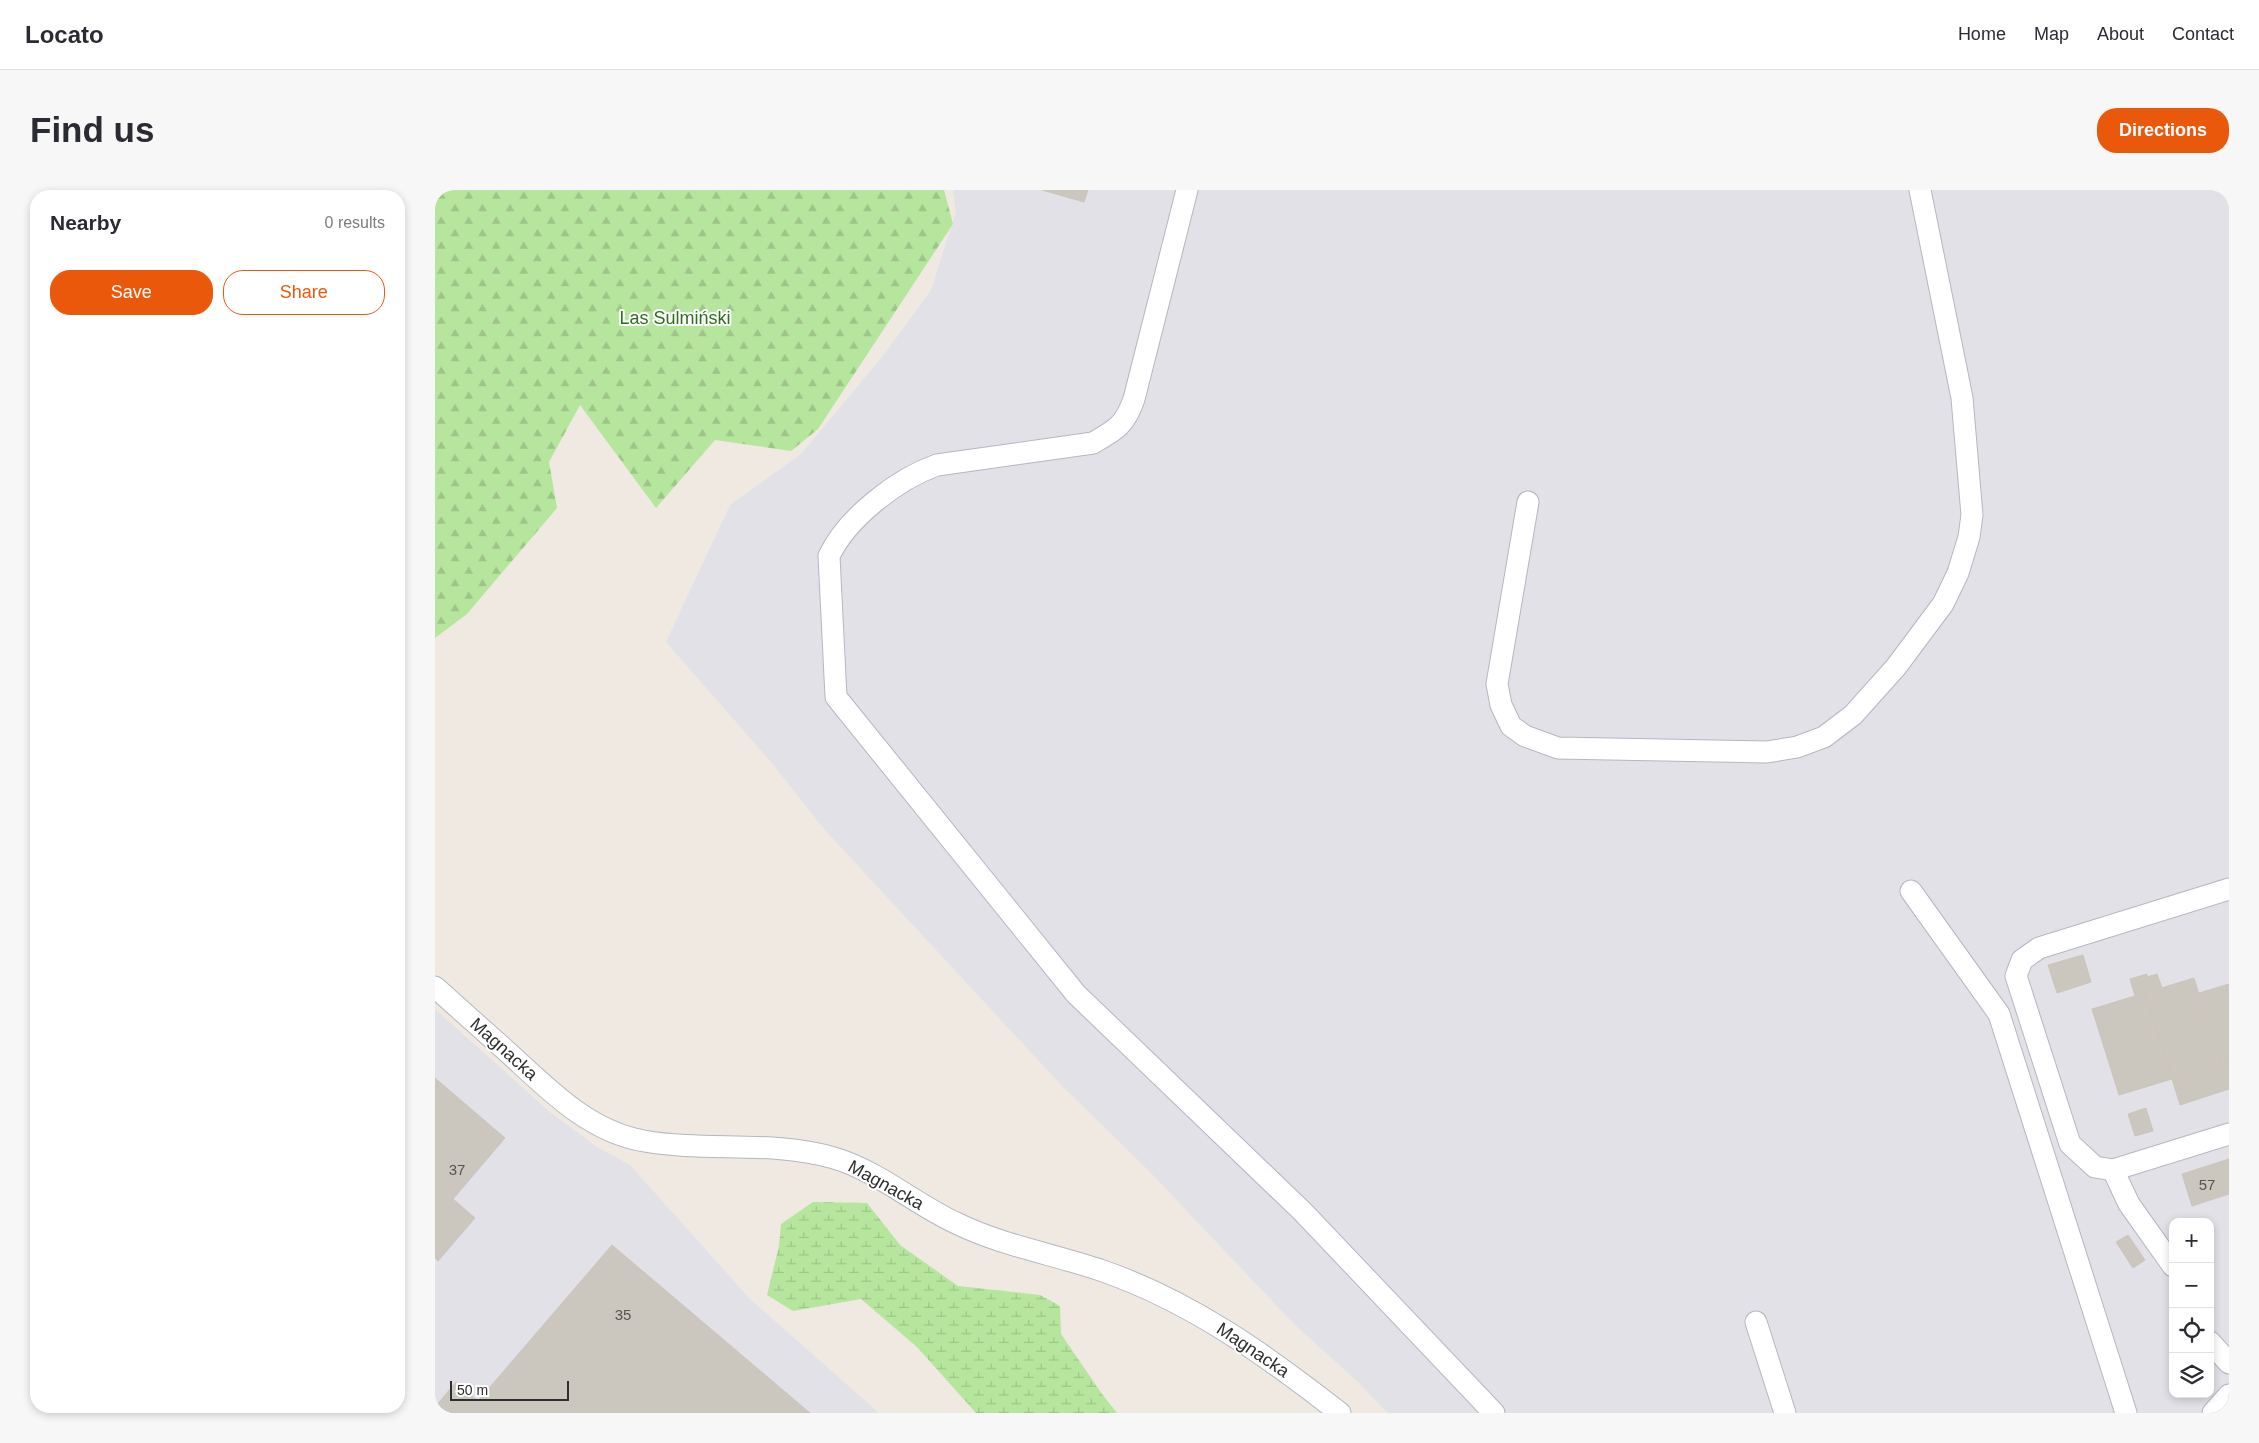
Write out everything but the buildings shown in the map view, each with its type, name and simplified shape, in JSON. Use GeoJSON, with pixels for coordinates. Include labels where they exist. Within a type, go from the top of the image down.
{"type":"FeatureCollection","features":[{"type":"Feature","properties":{"kind":"street"},"geometry":{"type":"LineString","coordinates":[[1187,190],[1134,399],[1127,418],[1111,432],[1093,443],[937,465],[924,470],[871,504],[836,541],[829,556],[837,697],[1076,994],[1303,1212],[1494,1413]]}},
{"type":"Feature","properties":{"kind":"street"},"geometry":{"type":"LineString","coordinates":[[1528,502],[1497,684],[1501,705],[1511,726],[1525,736],[1558,748],[1767,752],[1797,747],[1824,736],[1853,715],[1896,667],[1943,604],[1958,573],[1969,537],[1972,515],[1962,398],[1919,190]]}},
{"type":"Feature","properties":{"kind":"street"},"geometry":{"type":"LineString","coordinates":[[2229,889],[2039,948],[2022,960],[2016,976],[2070,1144],[2095,1167],[2113,1170],[2229,1134]]}},
{"type":"Feature","properties":{"kind":"street"},"geometry":{"type":"LineString","coordinates":[[1911,891],[1999,1014],[2126,1413]]}},
{"type":"Feature","properties":{"kind":"street","name":"Magnacka"},"geometry":{"type":"LineString","coordinates":[[435,987],[542,1084],[576,1112],[605,1129],[641,1141],[804,1151],[836,1158],[868,1172],[940,1215],[973,1231],[1104,1271],[1170,1298],[1239,1337],[1340,1413]]}},
{"type":"Feature","properties":{"kind":"street"},"geometry":{"type":"LineString","coordinates":[[2113,1170],[2129,1204],[2171,1263]]}},
{"type":"Feature","properties":{"kind":"street"},"geometry":{"type":"LineString","coordinates":[[1756,1322],[1785,1413]]}},
{"type":"Feature","properties":{"kind":"street"},"geometry":{"type":"LineString","coordinates":[[2214,1346],[2229,1363]]}},
{"type":"Feature","properties":{"kind":"street"},"geometry":{"type":"LineString","coordinates":[[2213,1413],[2229,1395]]}},
{"type":"Feature","properties":{"kind":"shaded area"},"geometry":{"type":"Polygon","coordinates":[[[953,190],[2229,190],[2229,1413],[1388,1413],[1357,1381],[1295,1325],[1149,1171],[1062,1086],[824,829],[771,762],[666,642],[730,505],[802,453],[883,356],[931,290],[956,212],[953,190]]]}},
{"type":"Feature","properties":{"kind":"shaded area"},"geometry":{"type":"Polygon","coordinates":[[[435,1009],[551,1113],[597,1147],[630,1165],[750,1299],[879,1413],[435,1413],[435,1009]]]}},
{"type":"Feature","properties":{"kind":"green space","name":"Las Sulmiński"},"geometry":{"type":"Polygon","coordinates":[[[435,190],[944,190],[953,224],[818,429],[791,451],[715,440],[656,508],[580,405],[549,462],[557,508],[467,614],[435,638],[435,190]]]}},
{"type":"Feature","properties":{"kind":"green space"},"geometry":{"type":"Polygon","coordinates":[[[813,1202],[867,1203],[900,1245],[958,1286],[1040,1295],[1060,1306],[1061,1334],[1117,1413],[976,1413],[917,1347],[861,1299],[793,1311],[767,1295],[779,1246],[781,1224],[813,1202]]]}}]}
